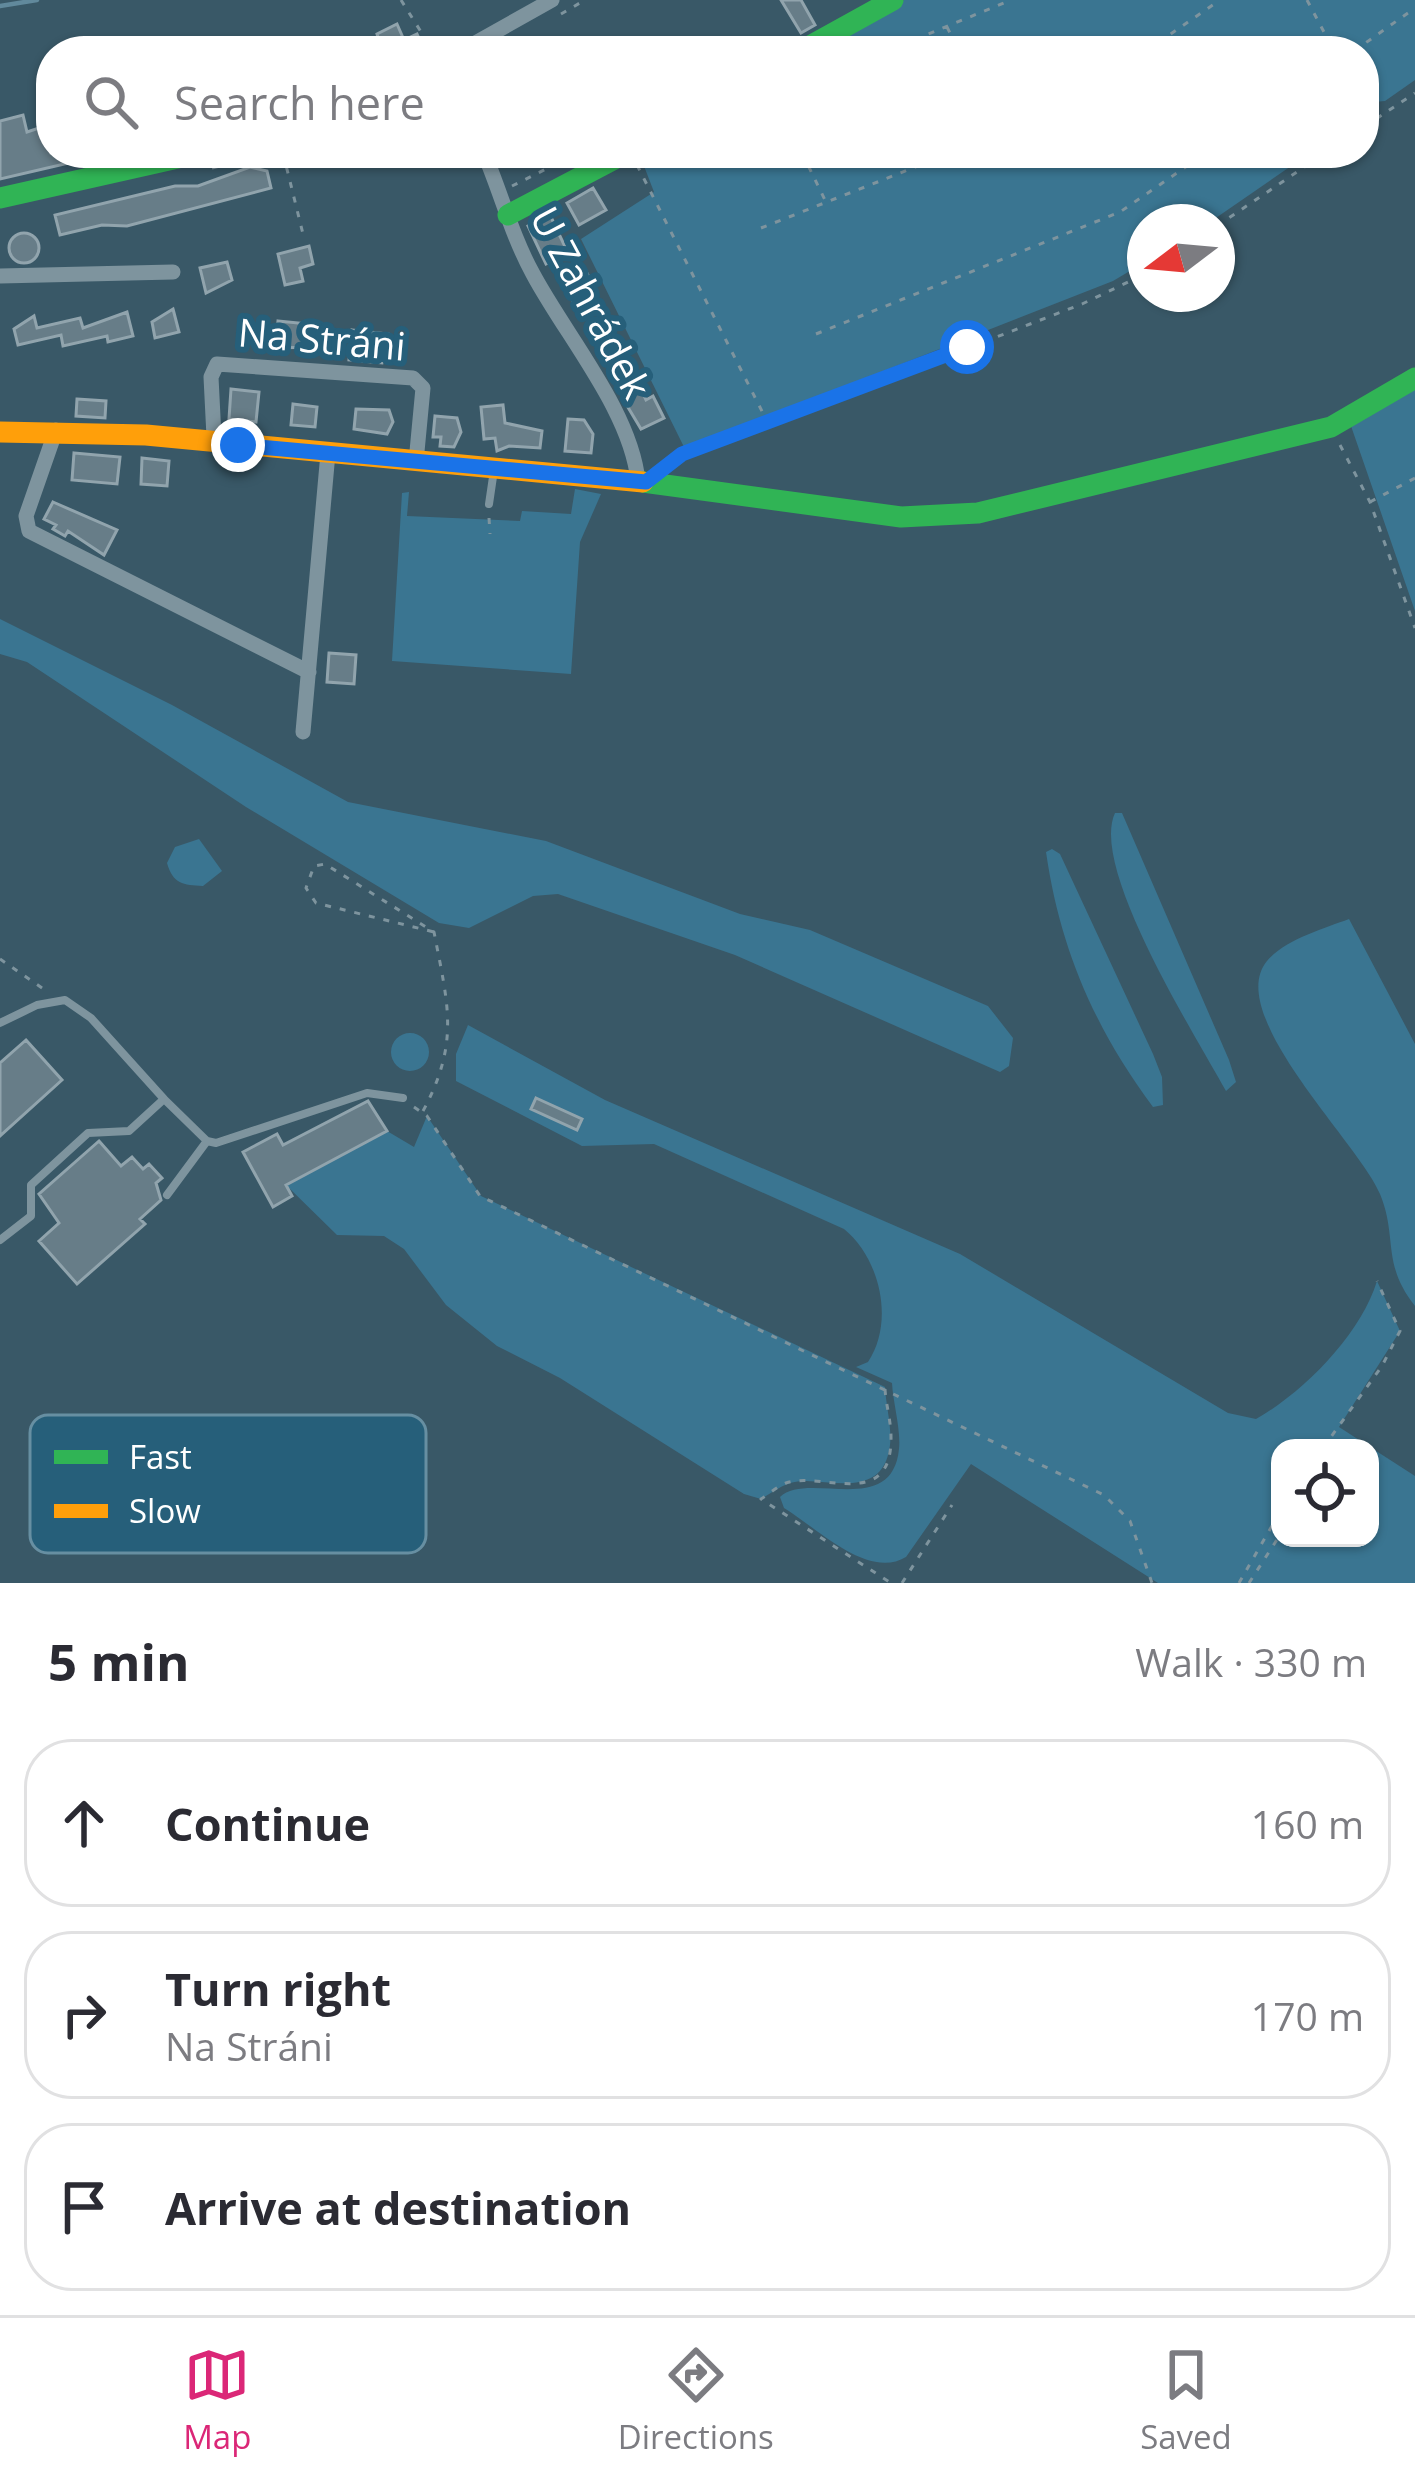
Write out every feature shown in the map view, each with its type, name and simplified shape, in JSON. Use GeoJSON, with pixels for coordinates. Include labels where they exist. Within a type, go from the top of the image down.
{"type":"FeatureCollection","features":[{"type":"Feature","properties":{"kind":"street"},"geometry":{"type":"LineString","coordinates":[[828,36],[892,0]]}},
{"type":"Feature","properties":{"kind":"street"},"geometry":{"type":"LineString","coordinates":[[487,36],[553,9]]}},
{"type":"Feature","properties":{"kind":"street"},"geometry":{"type":"LineString","coordinates":[[0,198],[168,168]]}},
{"type":"Feature","properties":{"kind":"street","name":"U Zahrádek"},"geometry":{"type":"LineString","coordinates":[[490,168],[536,280],[605,396],[642,482]]}},
{"type":"Feature","properties":{"kind":"street"},"geometry":{"type":"LineString","coordinates":[[508,215],[599,168]]}},
{"type":"Feature","properties":{"kind":"street"},"geometry":{"type":"LineString","coordinates":[[0,276],[173,272]]}},
{"type":"Feature","properties":{"kind":"street","name":"Na Stráni"},"geometry":{"type":"LineString","coordinates":[[214,440],[211,377],[217,364],[413,378],[423,388],[416,461]]}},
{"type":"Feature","properties":{"kind":"street"},"geometry":{"type":"LineString","coordinates":[[0,432],[56,430],[214,440],[642,482],[901,517],[978,513],[1331,428],[1415,378]]}},
{"type":"Feature","properties":{"kind":"street"},"geometry":{"type":"LineString","coordinates":[[56,430],[26,517],[29,531],[309,672]]}},
{"type":"Feature","properties":{"kind":"street"},"geometry":{"type":"LineString","coordinates":[[303,732],[328,453]]}},
{"type":"Feature","properties":{"kind":"lane"},"geometry":{"type":"LineString","coordinates":[[489,504],[495,468]]}},
{"type":"Feature","properties":{"kind":"lane"},"geometry":{"type":"LineString","coordinates":[[0,1023],[58,999],[91,1018],[164,1100],[207,1141],[216,1143],[367,1093],[403,1098]]}},
{"type":"Feature","properties":{"kind":"lane"},"geometry":{"type":"LineString","coordinates":[[0,1240],[31,1216],[31,1185],[88,1132],[129,1131],[164,1100]]}},
{"type":"Feature","properties":{"kind":"lane"},"geometry":{"type":"LineString","coordinates":[[167,1195],[207,1141]]}},
{"type":"Feature","properties":{"kind":"path"},"geometry":{"type":"LineString","coordinates":[[400,0],[424,36]]}},
{"type":"Feature","properties":{"kind":"path"},"geometry":{"type":"LineString","coordinates":[[553,9],[585,0]]}},
{"type":"Feature","properties":{"kind":"path"},"geometry":{"type":"LineString","coordinates":[[924,36],[1011,0]]}},
{"type":"Feature","properties":{"kind":"path"},"geometry":{"type":"LineString","coordinates":[[1168,36],[1220,0]]}},
{"type":"Feature","properties":{"kind":"path"},"geometry":{"type":"LineString","coordinates":[[1307,0],[1326,36]]}},
{"type":"Feature","properties":{"kind":"path"},"geometry":{"type":"LineString","coordinates":[[1375,36],[1415,8]]}},
{"type":"Feature","properties":{"kind":"path"},"geometry":{"type":"LineString","coordinates":[[947,27],[952,36]]}},
{"type":"Feature","properties":{"kind":"path"},"geometry":{"type":"LineString","coordinates":[[1379,116],[1415,93]]}},
{"type":"Feature","properties":{"kind":"path"},"geometry":{"type":"LineString","coordinates":[[287,168],[304,234]]}},
{"type":"Feature","properties":{"kind":"path"},"geometry":{"type":"LineString","coordinates":[[500,192],[548,168]]}},
{"type":"Feature","properties":{"kind":"path"},"geometry":{"type":"LineString","coordinates":[[636,168],[768,423]]}},
{"type":"Feature","properties":{"kind":"path"},"geometry":{"type":"LineString","coordinates":[[810,168],[827,203]]}},
{"type":"Feature","properties":{"kind":"path"},"geometry":{"type":"LineString","coordinates":[[761,229],[914,168]]}},
{"type":"Feature","properties":{"kind":"path"},"geometry":{"type":"LineString","coordinates":[[816,334],[1120,212],[1183,168]]}},
{"type":"Feature","properties":{"kind":"path"},"geometry":{"type":"LineString","coordinates":[[1235,214],[1303,168]]}},
{"type":"Feature","properties":{"kind":"path"},"geometry":{"type":"LineString","coordinates":[[642,482],[682,454],[1082,304],[1127,283]]}},
{"type":"Feature","properties":{"kind":"path"},"geometry":{"type":"LineString","coordinates":[[1331,428],[1370,502],[1415,628]]}},
{"type":"Feature","properties":{"kind":"path"},"geometry":{"type":"LineString","coordinates":[[1370,502],[1415,478]]}},
{"type":"Feature","properties":{"kind":"path"},"geometry":{"type":"LineString","coordinates":[[489,504],[490,534]]}},
{"type":"Feature","properties":{"kind":"path"},"geometry":{"type":"LineString","coordinates":[[422,1113],[445,1066],[451,1021],[434,932],[325,864],[314,866],[309,875],[305,888],[316,903],[434,932]]}},
{"type":"Feature","properties":{"kind":"path"},"geometry":{"type":"LineString","coordinates":[[0,959],[58,999]]}},
{"type":"Feature","properties":{"kind":"path"},"geometry":{"type":"LineString","coordinates":[[403,1098],[422,1113],[481,1196],[1104,1495],[1130,1521],[1152,1583]]}},
{"type":"Feature","properties":{"kind":"path"},"geometry":{"type":"LineString","coordinates":[[1329,1439],[1400,1331],[1377,1281]]}},
{"type":"Feature","properties":{"kind":"path"},"geometry":{"type":"LineString","coordinates":[[885,1387],[891,1439],[887,1460],[876,1476],[835,1487],[785,1484],[761,1499],[891,1583]]}},
{"type":"Feature","properties":{"kind":"path"},"geometry":{"type":"LineString","coordinates":[[902,1583],[952,1505]]}},
{"type":"Feature","properties":{"kind":"path"},"geometry":{"type":"LineString","coordinates":[[1239,1583],[1271,1528]]}},
{"type":"Feature","properties":{"kind":"path"},"geometry":{"type":"LineString","coordinates":[[1249,1583],[1272,1547]]}},
{"type":"Feature","properties":{"kind":"shaded area"},"geometry":{"type":"Polygon","coordinates":[[[904,0],[1415,0],[1415,80],[1379,102],[1379,36],[843,36],[904,0]]]}},
{"type":"Feature","properties":{"kind":"shaded area"},"geometry":{"type":"Polygon","coordinates":[[[645,168],[1288,168],[1235,205],[1127,204],[1127,273],[1113,281],[685,449],[581,239],[654,192],[645,168]]]}},
{"type":"Feature","properties":{"kind":"shaded area"},"geometry":{"type":"Polygon","coordinates":[[[1415,389],[1415,611],[1351,426],[1415,389]]]}},
{"type":"Feature","properties":{"kind":"shaded area"},"geometry":{"type":"Polygon","coordinates":[[[575,489],[601,494],[580,542],[571,674],[392,661],[402,493],[409,492],[407,516],[520,521],[522,511],[571,514],[575,489]]]}},
{"type":"Feature","properties":{"kind":"shaded area"},"geometry":{"type":"Polygon","coordinates":[[[0,619],[172,705],[348,802],[546,841],[740,914],[810,930],[988,1006],[1013,1038],[1009,1066],[1000,1072],[735,955],[558,894],[533,896],[469,928],[439,923],[246,807],[27,662],[0,654],[0,619]]]}},
{"type":"Feature","properties":{"kind":"shaded area"},"geometry":{"type":"Polygon","coordinates":[[[1115,813],[1122,813],[1229,1060],[1236,1082],[1226,1091],[1131,911],[1111,839],[1115,813]]]}},
{"type":"Feature","properties":{"kind":"shaded area"},"geometry":{"type":"Polygon","coordinates":[[[199,839],[222,871],[203,886],[180,882],[167,863],[175,847],[199,839]]]}},
{"type":"Feature","properties":{"kind":"shaded area"},"geometry":{"type":"Polygon","coordinates":[[[1052,849],[1060,854],[1153,1054],[1162,1077],[1163,1105],[1153,1107],[1132,1078],[1083,987],[1052,888],[1046,852],[1052,849]]]}},
{"type":"Feature","properties":{"kind":"shaded area"},"geometry":{"type":"Polygon","coordinates":[[[1349,919],[1415,1044],[1415,1306],[1398,1277],[1380,1194],[1278,1045],[1263,1013],[1258,984],[1267,961],[1284,947],[1349,919]]]}},
{"type":"Feature","properties":{"kind":"shaded area"},"geometry":{"type":"Polygon","coordinates":[[[468,1025],[605,1100],[960,1254],[1228,1413],[1256,1419],[1293,1394],[1344,1341],[1377,1281],[1400,1331],[1339,1427],[1358,1439],[1271,1439],[1271,1547],[1379,1547],[1379,1453],[1415,1476],[1415,1583],[1158,1583],[971,1464],[906,1557],[876,1562],[843,1549],[784,1508],[780,1497],[809,1488],[865,1488],[881,1482],[893,1470],[899,1441],[892,1383],[856,1367],[868,1362],[876,1346],[882,1310],[875,1273],[856,1241],[844,1229],[654,1144],[582,1146],[456,1081],[456,1054],[468,1025]]]}},
{"type":"Feature","properties":{"kind":"shaded area"},"geometry":{"type":"Polygon","coordinates":[[[410,1033],[423,1039],[429,1052],[423,1065],[410,1071],[397,1065],[391,1052],[397,1039],[410,1033]]]}},
{"type":"Feature","properties":{"kind":"shaded area"},"geometry":{"type":"Polygon","coordinates":[[[427,1116],[481,1196],[885,1387],[890,1445],[879,1472],[858,1482],[793,1482],[761,1499],[744,1494],[560,1378],[497,1346],[446,1305],[404,1249],[384,1236],[337,1235],[286,1185],[387,1131],[414,1147],[427,1116]]]}},
{"type":"Feature","properties":{"kind":"building"},"geometry":{"type":"Polygon","coordinates":[[[781,0],[801,0],[815,25],[801,33],[781,0]]]}},
{"type":"Feature","properties":{"kind":"building"},"geometry":{"type":"Polygon","coordinates":[[[397,24],[402,36],[378,36],[397,24]]]}},
{"type":"Feature","properties":{"kind":"building"},"geometry":{"type":"Polygon","coordinates":[[[23,115],[27,132],[36,129],[36,168],[47,168],[0,179],[0,121],[23,115]]]}},
{"type":"Feature","properties":{"kind":"building"},"geometry":{"type":"Polygon","coordinates":[[[254,168],[267,171],[271,188],[127,226],[102,225],[60,235],[55,215],[175,186],[198,186],[254,168]]]}},
{"type":"Feature","properties":{"kind":"building"},"geometry":{"type":"Polygon","coordinates":[[[593,188],[606,210],[579,225],[567,203],[593,188]]]}},
{"type":"Feature","properties":{"kind":"building"},"geometry":{"type":"Polygon","coordinates":[[[550,215],[568,253],[546,264],[528,226],[550,215]]]}},
{"type":"Feature","properties":{"kind":"building"},"geometry":{"type":"Polygon","coordinates":[[[24,233],[35,237],[39,248],[35,259],[24,263],[13,259],[9,248],[13,237],[24,233]]]}},
{"type":"Feature","properties":{"kind":"building"},"geometry":{"type":"Polygon","coordinates":[[[309,246],[313,264],[300,268],[303,281],[285,285],[278,254],[309,246]]]}},
{"type":"Feature","properties":{"kind":"building"},"geometry":{"type":"Polygon","coordinates":[[[227,262],[232,280],[206,293],[200,268],[227,262]]]}},
{"type":"Feature","properties":{"kind":"building"},"geometry":{"type":"Polygon","coordinates":[[[586,271],[597,294],[575,306],[563,282],[586,271]]]}},
{"type":"Feature","properties":{"kind":"building"},"geometry":{"type":"Polygon","coordinates":[[[173,309],[179,332],[155,338],[152,322],[173,309]]]}},
{"type":"Feature","properties":{"kind":"building"},"geometry":{"type":"Polygon","coordinates":[[[127,312],[133,336],[108,342],[107,336],[63,346],[61,335],[18,345],[14,329],[34,316],[37,328],[80,318],[83,328],[127,312]]]}},
{"type":"Feature","properties":{"kind":"building"},"geometry":{"type":"Polygon","coordinates":[[[278,321],[319,325],[317,347],[275,348],[278,321]]]}},
{"type":"Feature","properties":{"kind":"building"},"geometry":{"type":"Polygon","coordinates":[[[352,330],[388,334],[382,363],[349,360],[352,330]]]}},
{"type":"Feature","properties":{"kind":"building"},"geometry":{"type":"Polygon","coordinates":[[[640,387],[646,400],[653,396],[664,418],[641,429],[623,399],[640,387]]]}},
{"type":"Feature","properties":{"kind":"building"},"geometry":{"type":"Polygon","coordinates":[[[231,389],[259,392],[256,422],[229,419],[231,389]]]}},
{"type":"Feature","properties":{"kind":"building"},"geometry":{"type":"Polygon","coordinates":[[[77,399],[106,401],[105,418],[76,416],[77,399]]]}},
{"type":"Feature","properties":{"kind":"building"},"geometry":{"type":"Polygon","coordinates":[[[293,404],[317,407],[315,427],[291,425],[293,404]]]}},
{"type":"Feature","properties":{"kind":"building"},"geometry":{"type":"Polygon","coordinates":[[[503,405],[505,423],[542,431],[540,448],[509,446],[497,451],[495,438],[484,439],[481,407],[503,405]]]}},
{"type":"Feature","properties":{"kind":"building"},"geometry":{"type":"Polygon","coordinates":[[[356,409],[389,410],[393,422],[387,434],[354,429],[356,409]]]}},
{"type":"Feature","properties":{"kind":"building"},"geometry":{"type":"Polygon","coordinates":[[[435,416],[457,418],[461,432],[454,447],[440,446],[441,437],[433,437],[435,416]]]}},
{"type":"Feature","properties":{"kind":"building"},"geometry":{"type":"Polygon","coordinates":[[[568,419],[584,420],[593,434],[591,453],[565,451],[568,419]]]}},
{"type":"Feature","properties":{"kind":"building"},"geometry":{"type":"Polygon","coordinates":[[[74,453],[120,457],[117,484],[72,480],[74,453]]]}},
{"type":"Feature","properties":{"kind":"building"},"geometry":{"type":"Polygon","coordinates":[[[142,458],[169,461],[167,486],[141,484],[142,458]]]}},
{"type":"Feature","properties":{"kind":"building"},"geometry":{"type":"Polygon","coordinates":[[[53,502],[117,530],[104,555],[68,531],[65,536],[53,529],[56,525],[44,519],[53,502]]]}},
{"type":"Feature","properties":{"kind":"building"},"geometry":{"type":"Polygon","coordinates":[[[329,653],[356,655],[354,684],[327,682],[329,653]]]}},
{"type":"Feature","properties":{"kind":"building"},"geometry":{"type":"Polygon","coordinates":[[[26,1040],[62,1080],[0,1136],[0,1063],[26,1040]]]}},
{"type":"Feature","properties":{"kind":"building"},"geometry":{"type":"Polygon","coordinates":[[[536,1098],[582,1119],[577,1130],[531,1109],[536,1098]]]}},
{"type":"Feature","properties":{"kind":"building"},"geometry":{"type":"Polygon","coordinates":[[[368,1101],[387,1131],[286,1185],[292,1196],[273,1207],[243,1152],[277,1134],[283,1145],[368,1101]]]}},
{"type":"Feature","properties":{"kind":"building"},"geometry":{"type":"Polygon","coordinates":[[[99,1141],[121,1166],[132,1157],[143,1169],[149,1164],[162,1178],[156,1183],[161,1200],[140,1219],[145,1224],[77,1284],[39,1241],[59,1223],[39,1194],[99,1141]]]}},
{"type":"Feature","properties":{"kind":"waterway"},"geometry":{"type":"LineString","coordinates":[[0,6],[37,0]]}},
{"type":"Feature","properties":{"kind":"traffic: fast"},"geometry":{"type":"LineString","coordinates":[[828,36],[893,0]]}},
{"type":"Feature","properties":{"kind":"traffic: fast"},"geometry":{"type":"LineString","coordinates":[[0,198],[133,168]]}},
{"type":"Feature","properties":{"kind":"traffic: fast"},"geometry":{"type":"LineString","coordinates":[[508,215],[597,168]]}},
{"type":"Feature","properties":{"kind":"traffic: fast"},"geometry":{"type":"LineString","coordinates":[[643,482],[901,517],[978,513],[1331,427],[1415,378]]}},
{"type":"Feature","properties":{"kind":"traffic: slow"},"geometry":{"type":"LineString","coordinates":[[0,432],[146,435],[643,482]]}},
{"type":"Feature","properties":{"kind":"route"},"geometry":{"type":"LineString","coordinates":[[238,445],[646,482],[682,454],[967,347]]}}]}
